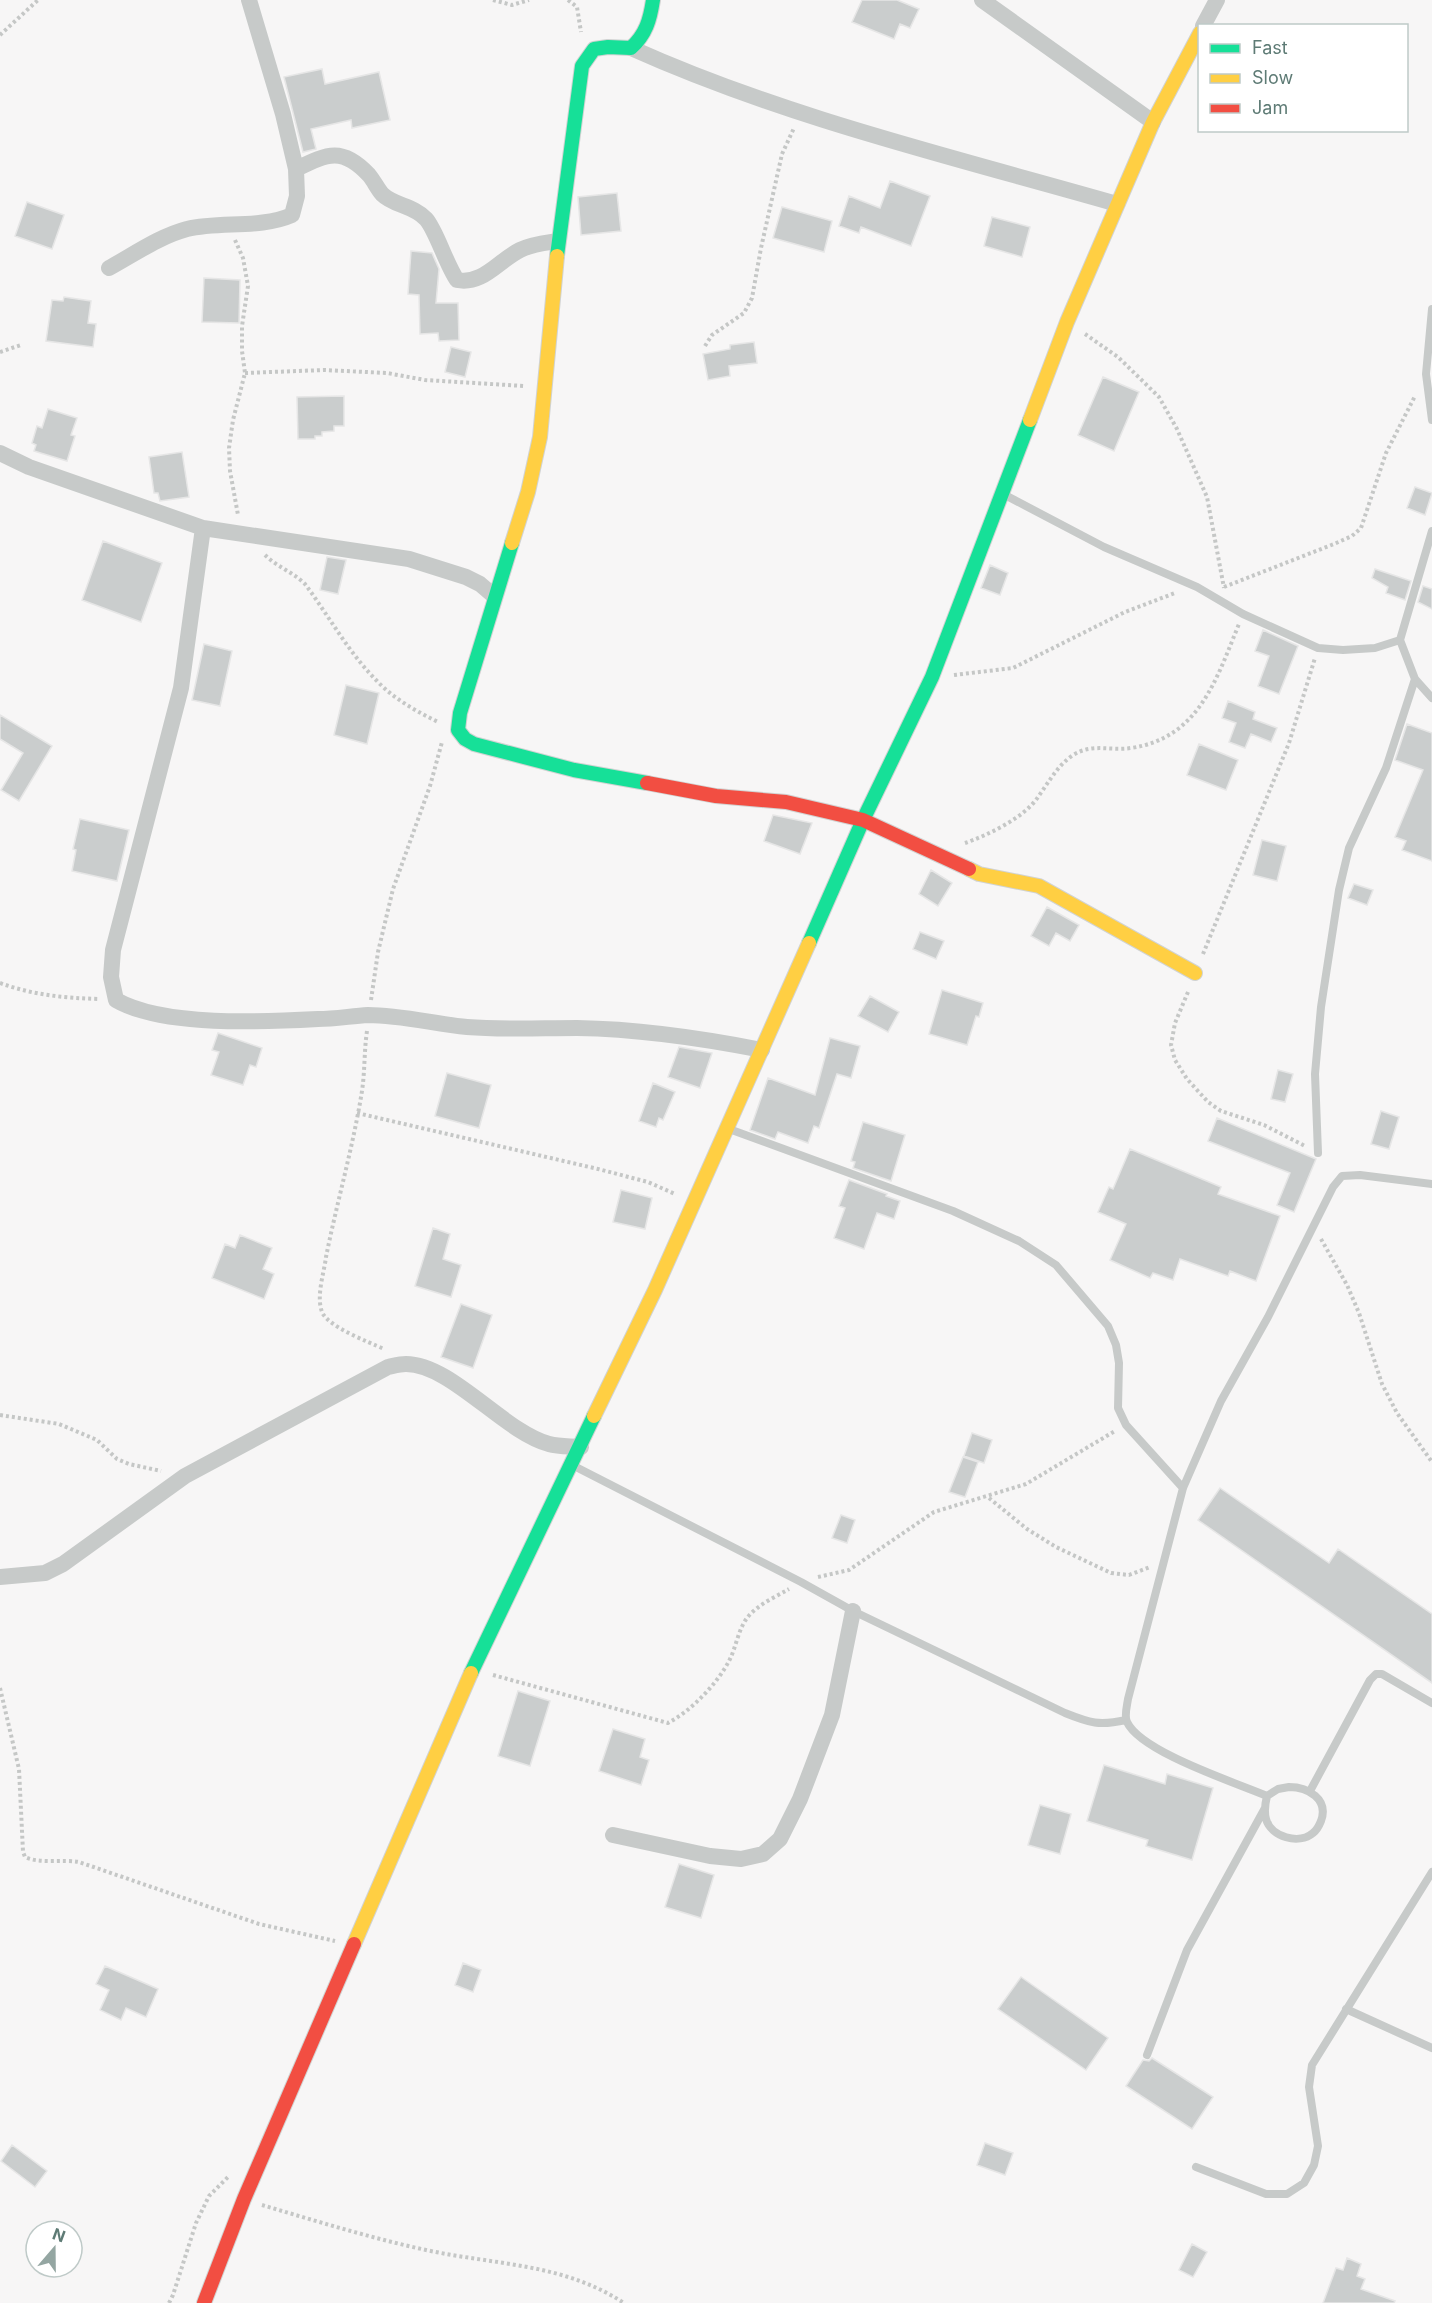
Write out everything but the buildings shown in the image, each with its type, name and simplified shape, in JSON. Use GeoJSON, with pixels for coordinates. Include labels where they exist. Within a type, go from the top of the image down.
{"type":"FeatureCollection","features":[{"type":"Feature","properties":{"kind":"street"},"geometry":{"type":"LineString","coordinates":[[109,268],[153,244],[186,230],[228,223],[277,221],[292,215],[297,196],[296,170],[280,103],[249,0]]}},
{"type":"Feature","properties":{"kind":"street"},"geometry":{"type":"LineString","coordinates":[[631,48],[642,39],[649,27],[653,0]]}},
{"type":"Feature","properties":{"kind":"street"},"geometry":{"type":"LineString","coordinates":[[982,0],[1153,122]]}},
{"type":"Feature","properties":{"kind":"street"},"geometry":{"type":"LineString","coordinates":[[1204,24],[1217,0]]}},
{"type":"Feature","properties":{"kind":"street"},"geometry":{"type":"LineString","coordinates":[[649,27],[659,61]]}},
{"type":"Feature","properties":{"kind":"street"},"geometry":{"type":"LineString","coordinates":[[204,2303],[244,2199],[473,1669],[581,1447],[695,1202],[862,820],[932,677],[1067,322],[1153,122],[1198,37]]}},
{"type":"Feature","properties":{"kind":"street"},"geometry":{"type":"LineString","coordinates":[[1117,204],[800,114],[659,61],[631,48],[594,49],[582,66],[578,86],[558,241],[540,437],[528,492],[494,596],[460,713],[452,729],[474,744],[574,770],[716,796],[786,802],[862,820],[979,874],[1039,886],[1195,973]]}},
{"type":"Feature","properties":{"kind":"street"},"geometry":{"type":"LineString","coordinates":[[296,170],[322,156],[339,154],[356,164],[370,176],[383,194],[391,200],[417,210],[428,222],[457,280],[468,282],[477,280],[520,250],[536,244],[558,241]]}},
{"type":"Feature","properties":{"kind":"street"},"geometry":{"type":"LineString","coordinates":[[0,453],[30,467],[203,528],[409,559],[466,577],[480,584],[494,596]]}},
{"type":"Feature","properties":{"kind":"street"},"geometry":{"type":"LineString","coordinates":[[203,528],[181,688],[113,950],[111,978],[116,1000],[129,1007],[184,1017],[229,1020],[369,1015],[467,1027],[578,1028],[642,1032],[704,1039],[762,1050]]}},
{"type":"Feature","properties":{"kind":"street"},"geometry":{"type":"LineString","coordinates":[[0,1577],[45,1573],[63,1564],[185,1476],[388,1367],[405,1364],[423,1367],[444,1377],[514,1426],[539,1440],[558,1446],[581,1447]]}},
{"type":"Feature","properties":{"kind":"street"},"geometry":{"type":"LineString","coordinates":[[613,1835],[710,1856],[741,1859],[763,1854],[780,1839],[800,1800],[832,1714],[853,1611]]}},
{"type":"Feature","properties":{"kind":"lane"},"geometry":{"type":"LineString","coordinates":[[1432,309],[1426,374],[1432,420]]}},
{"type":"Feature","properties":{"kind":"lane"},"geometry":{"type":"LineString","coordinates":[[1003,494],[1104,547],[1197,587],[1243,614],[1318,648],[1343,650],[1375,648],[1400,640]]}},
{"type":"Feature","properties":{"kind":"lane"},"geometry":{"type":"LineString","coordinates":[[1432,531],[1400,640],[1414,679],[1432,698]]}},
{"type":"Feature","properties":{"kind":"lane"},"geometry":{"type":"LineString","coordinates":[[1318,1153],[1316,1074],[1321,1007],[1340,890],[1349,848],[1386,768],[1414,679]]}},
{"type":"Feature","properties":{"kind":"lane"},"geometry":{"type":"LineString","coordinates":[[726,1128],[953,1211],[1020,1241],[1056,1265],[1112,1335],[1119,1363],[1118,1408],[1126,1425],[1183,1488]]}},
{"type":"Feature","properties":{"kind":"lane"},"geometry":{"type":"LineString","coordinates":[[1267,1796],[1158,1751],[1134,1733],[1126,1720],[1128,1699],[1162,1562],[1183,1488],[1221,1401],[1268,1317],[1333,1187],[1342,1176],[1360,1175],[1432,1184]]}},
{"type":"Feature","properties":{"kind":"lane"},"geometry":{"type":"LineString","coordinates":[[571,1465],[801,1582],[853,1611],[1092,1724],[1108,1724],[1126,1720]]}},
{"type":"Feature","properties":{"kind":"lane"},"geometry":{"type":"LineString","coordinates":[[1310,1791],[1370,1680],[1376,1674],[1382,1674],[1432,1703]]}},
{"type":"Feature","properties":{"kind":"lane"},"geometry":{"type":"LineString","coordinates":[[1289,1787],[1301,1787],[1310,1791],[1322,1805],[1323,1816],[1315,1832],[1309,1836],[1290,1838],[1278,1835],[1266,1820],[1267,1796],[1278,1789],[1289,1787]]}},
{"type":"Feature","properties":{"kind":"lane"},"geometry":{"type":"LineString","coordinates":[[1147,2055],[1187,1950],[1265,1808]]}},
{"type":"Feature","properties":{"kind":"lane"},"geometry":{"type":"LineString","coordinates":[[1196,2167],[1266,2193],[1287,2194],[1304,2183],[1314,2165],[1318,2146],[1309,2087],[1312,2065],[1432,1872]]}},
{"type":"Feature","properties":{"kind":"lane"},"geometry":{"type":"LineString","coordinates":[[1346,2009],[1432,2048]]}},
{"type":"Feature","properties":{"kind":"path"},"geometry":{"type":"LineString","coordinates":[[0,35],[38,0]]}},
{"type":"Feature","properties":{"kind":"path"},"geometry":{"type":"LineString","coordinates":[[492,0],[513,5],[529,0]]}},
{"type":"Feature","properties":{"kind":"path"},"geometry":{"type":"LineString","coordinates":[[568,0],[577,7],[581,32],[594,49]]}},
{"type":"Feature","properties":{"kind":"path"},"geometry":{"type":"LineString","coordinates":[[705,346],[712,335],[744,313],[752,298],[782,154],[800,114]]}},
{"type":"Feature","properties":{"kind":"path"},"geometry":{"type":"LineString","coordinates":[[228,223],[243,258],[248,286],[242,326],[245,373],[233,420],[229,448],[235,507],[244,534],[270,561],[297,576],[305,584],[354,655],[378,682],[409,707],[452,729],[393,890],[378,952],[362,1089],[322,1282],[322,1314],[351,1334],[392,1353]]}},
{"type":"Feature","properties":{"kind":"path"},"geometry":{"type":"LineString","coordinates":[[1067,322],[1118,357],[1159,397],[1178,429],[1207,497],[1224,587],[1230,606]]}},
{"type":"Feature","properties":{"kind":"path"},"geometry":{"type":"LineString","coordinates":[[0,352],[21,345]]}},
{"type":"Feature","properties":{"kind":"path"},"geometry":{"type":"LineString","coordinates":[[245,373],[324,370],[387,373],[425,380],[545,387]]}},
{"type":"Feature","properties":{"kind":"path"},"geometry":{"type":"LineString","coordinates":[[1224,587],[1335,544],[1352,536],[1360,528],[1386,453],[1426,374]]}},
{"type":"Feature","properties":{"kind":"path"},"geometry":{"type":"LineString","coordinates":[[932,677],[1013,668],[1125,612],[1162,596],[1197,587]]}},
{"type":"Feature","properties":{"kind":"path"},"geometry":{"type":"LineString","coordinates":[[937,854],[1002,828],[1037,800],[1047,781],[1078,753],[1098,747],[1129,749],[1142,746],[1169,736],[1187,723],[1202,706],[1243,614]]}},
{"type":"Feature","properties":{"kind":"path"},"geometry":{"type":"LineString","coordinates":[[1318,648],[1289,743],[1175,1023],[1171,1045],[1175,1060],[1187,1079],[1208,1102],[1221,1112],[1264,1125],[1318,1153]]}},
{"type":"Feature","properties":{"kind":"path"},"geometry":{"type":"LineString","coordinates":[[0,983],[52,997],[116,1000]]}},
{"type":"Feature","properties":{"kind":"path"},"geometry":{"type":"LineString","coordinates":[[357,1113],[648,1182],[695,1202]]}},
{"type":"Feature","properties":{"kind":"path"},"geometry":{"type":"LineString","coordinates":[[1314,1225],[1347,1285],[1359,1313],[1382,1384],[1392,1403],[1432,1462]]}},
{"type":"Feature","properties":{"kind":"path"},"geometry":{"type":"LineString","coordinates":[[0,1415],[59,1424],[97,1440],[117,1459],[129,1464],[185,1476]]}},
{"type":"Feature","properties":{"kind":"path"},"geometry":{"type":"LineString","coordinates":[[473,1669],[668,1723],[696,1701],[722,1673],[746,1619],[768,1602],[801,1582],[849,1570],[934,1512],[1026,1484],[1126,1425]]}},
{"type":"Feature","properties":{"kind":"path"},"geometry":{"type":"LineString","coordinates":[[989,1497],[1027,1529],[1056,1547],[1111,1572],[1130,1575],[1162,1562]]}},
{"type":"Feature","properties":{"kind":"path"},"geometry":{"type":"LineString","coordinates":[[0,1688],[19,1769],[25,1857],[36,1860],[63,1859],[79,1862],[259,1924],[353,1945]]}},
{"type":"Feature","properties":{"kind":"path"},"geometry":{"type":"LineString","coordinates":[[169,2303],[196,2223],[209,2196],[235,2171]]}},
{"type":"Feature","properties":{"kind":"path"},"geometry":{"type":"LineString","coordinates":[[244,2199],[426,2250],[557,2272],[609,2293],[624,2303]]}},
{"type":"Feature","properties":{"kind":"traffic: fast"},"geometry":{"type":"LineString","coordinates":[[557,256],[582,66],[594,49],[631,48],[647,26],[653,0]]}},
{"type":"Feature","properties":{"kind":"traffic: fast"},"geometry":{"type":"LineString","coordinates":[[809,943],[863,820],[932,677],[1030,420]]}},
{"type":"Feature","properties":{"kind":"traffic: fast"},"geometry":{"type":"LineString","coordinates":[[512,543],[460,713],[458,730],[465,739],[474,744],[574,770],[647,783]]}},
{"type":"Feature","properties":{"kind":"traffic: fast"},"geometry":{"type":"LineString","coordinates":[[471,1673],[594,1416]]}},
{"type":"Feature","properties":{"kind":"traffic: slow"},"geometry":{"type":"LineString","coordinates":[[1030,420],[1067,322],[1153,122],[1198,37]]}},
{"type":"Feature","properties":{"kind":"traffic: slow"},"geometry":{"type":"LineString","coordinates":[[512,543],[528,492],[540,437],[557,256]]}},
{"type":"Feature","properties":{"kind":"traffic: slow"},"geometry":{"type":"LineString","coordinates":[[969,869],[979,874],[1039,886],[1195,973]]}},
{"type":"Feature","properties":{"kind":"traffic: slow"},"geometry":{"type":"LineString","coordinates":[[594,1416],[655,1290],[809,943]]}},
{"type":"Feature","properties":{"kind":"traffic: slow"},"geometry":{"type":"LineString","coordinates":[[354,1944],[471,1673]]}},
{"type":"Feature","properties":{"kind":"traffic: jam"},"geometry":{"type":"LineString","coordinates":[[647,783],[716,796],[786,802],[863,820],[969,869]]}},
{"type":"Feature","properties":{"kind":"traffic: jam"},"geometry":{"type":"LineString","coordinates":[[204,2303],[244,2199],[354,1944]]}}]}
